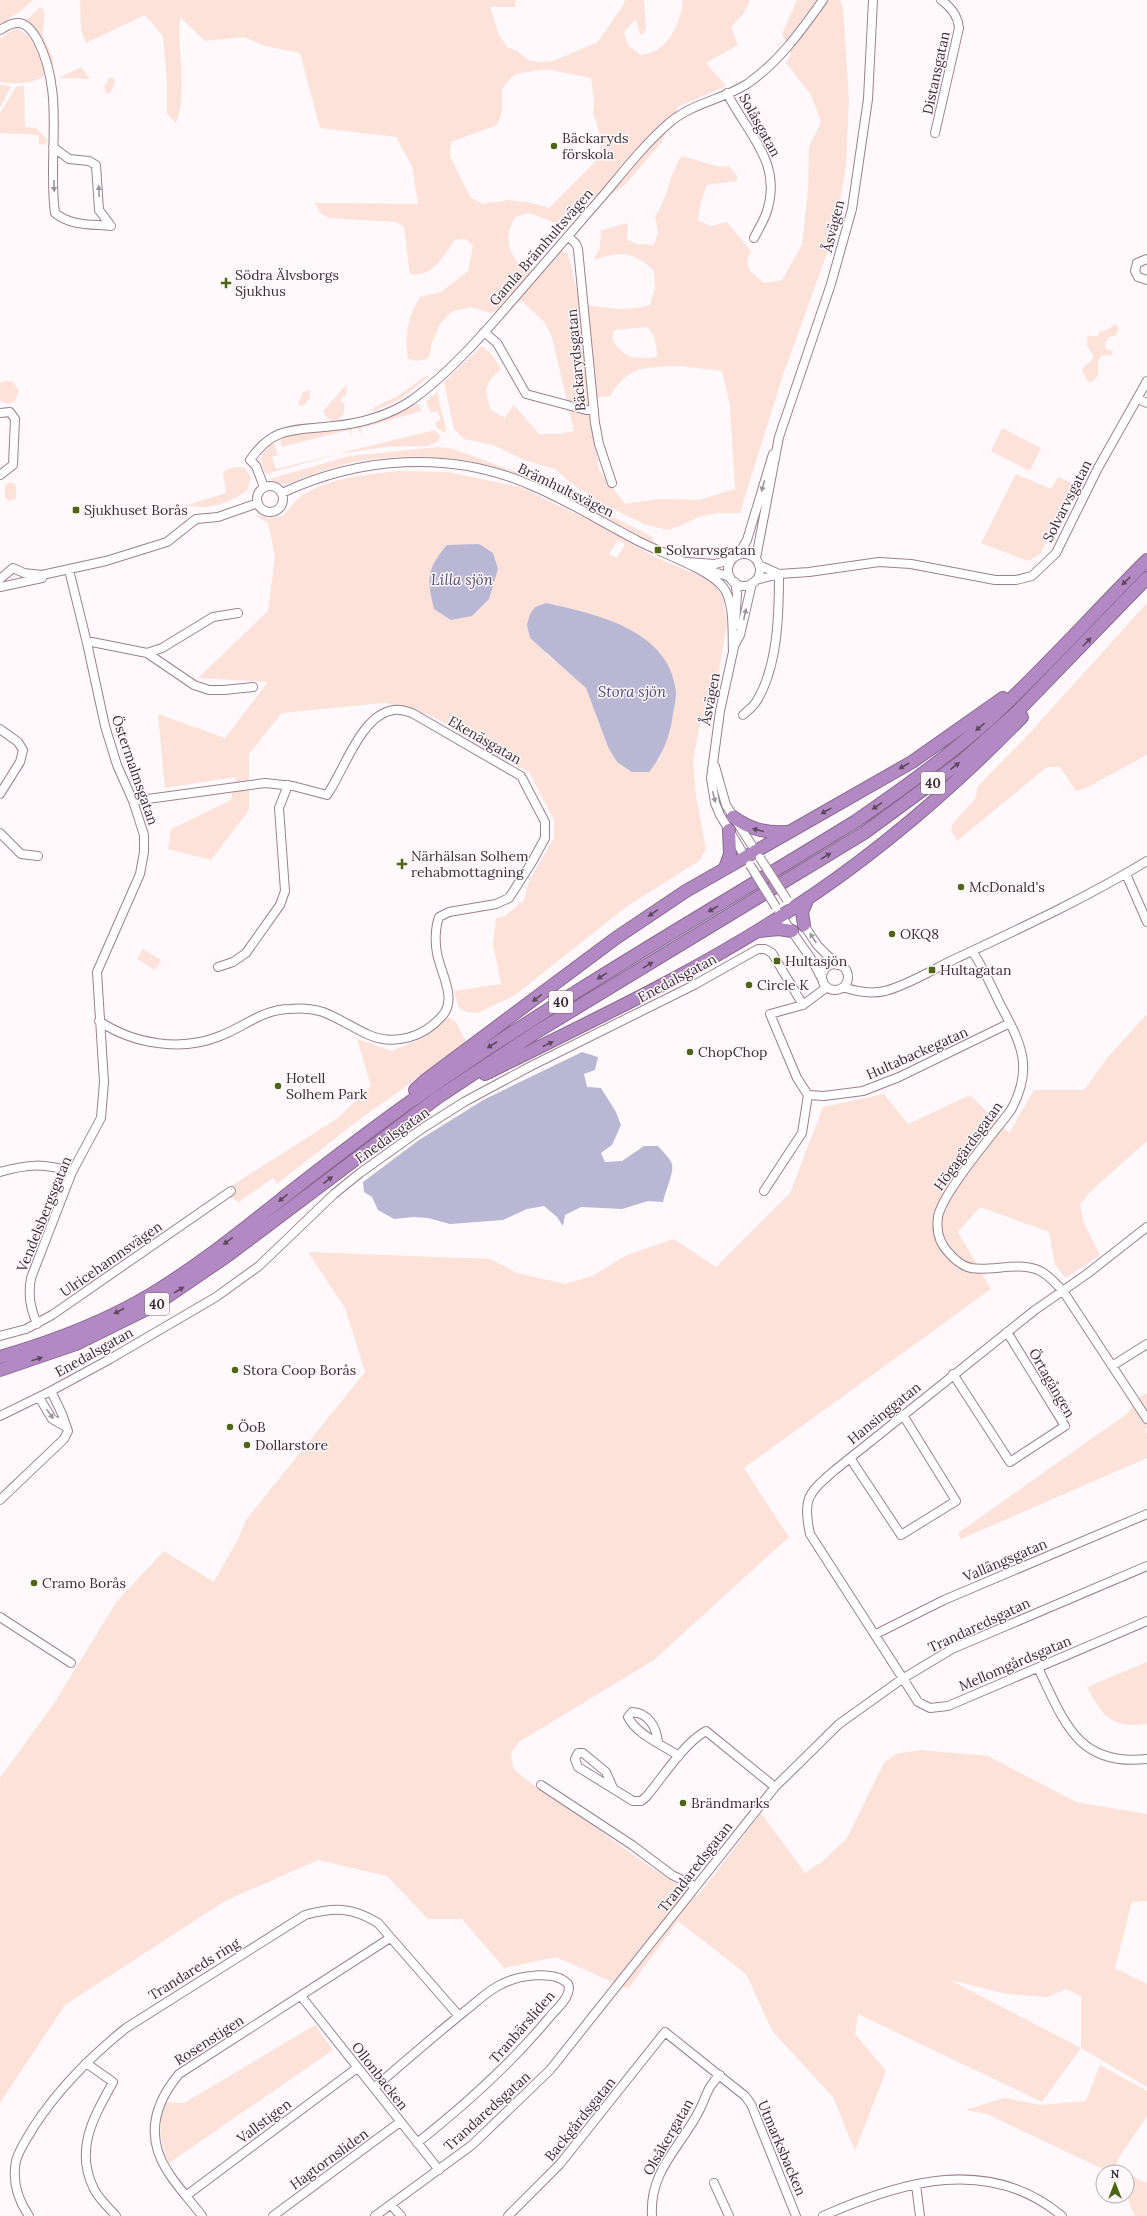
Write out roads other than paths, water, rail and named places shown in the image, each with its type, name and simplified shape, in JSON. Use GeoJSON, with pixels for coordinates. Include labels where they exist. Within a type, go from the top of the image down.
{"type":"FeatureCollection","features":[{"type":"Feature","properties":{"kind":"highway","name":"40"},"geometry":{"type":"LineString","coordinates":[[0,1358],[41,1346],[72,1334],[148,1296],[226,1243],[380,1123],[484,1050],[856,821],[932,768],[988,720],[1029,681],[1147,560]]}},
{"type":"Feature","properties":{"kind":"highway","name":"40"},"geometry":{"type":"LineString","coordinates":[[0,1370],[76,1344],[155,1305],[228,1256],[437,1098],[535,1033],[864,833],[962,761],[1017,712],[1060,670],[1147,578]]}},
{"type":"Feature","properties":{"kind":"highway"},"geometry":{"type":"LineString","coordinates":[[437,1098],[600,1018],[755,932],[779,911],[808,898],[885,841],[941,794],[998,742],[1026,713],[1060,670]]}},
{"type":"Feature","properties":{"kind":"highway"},"geometry":{"type":"LineString","coordinates":[[380,1123],[427,1079],[616,938],[724,868],[752,858],[787,832],[912,762],[1029,681]]}},
{"type":"Feature","properties":{"kind":"highway"},"geometry":{"type":"LineString","coordinates":[[733,817],[747,826],[760,831],[787,832]]}},
{"type":"Feature","properties":{"kind":"highway"},"geometry":{"type":"LineString","coordinates":[[724,868],[730,854],[728,830]]}},
{"type":"Feature","properties":{"kind":"highway"},"geometry":{"type":"LineString","coordinates":[[804,925],[802,912],[808,898]]}},
{"type":"Feature","properties":{"kind":"highway"},"geometry":{"type":"LineString","coordinates":[[755,932],[779,929],[792,931]]}},
{"type":"Feature","properties":{"kind":"street","name":"Gamla Brämhultsvägen"},"geometry":{"type":"LineString","coordinates":[[264,487],[256,466],[250,460],[265,441],[282,432],[296,428],[333,426],[378,417],[409,402],[438,379],[484,332],[622,173],[669,123],[690,108],[746,85],[770,66],[790,46],[823,0]]}},
{"type":"Feature","properties":{"kind":"street","name":"Åsvägen"},"geometry":{"type":"LineString","coordinates":[[758,562],[776,450],[791,399],[831,284],[852,209],[868,99],[873,0]]}},
{"type":"Feature","properties":{"kind":"street","name":"Distansgatan"},"geometry":{"type":"LineString","coordinates":[[935,133],[959,28],[958,20],[953,11],[941,0]]}},
{"type":"Feature","properties":{"kind":"street"},"geometry":{"type":"LineString","coordinates":[[0,30],[13,23],[22,24],[29,28],[42,49],[51,83],[53,170],[56,214],[62,219],[85,224],[111,226],[99,210],[96,165],[89,160],[69,159],[53,147]]}},
{"type":"Feature","properties":{"kind":"street","name":"Solåsgatan"},"geometry":{"type":"LineString","coordinates":[[727,93],[757,141],[770,173],[771,194],[766,214],[754,238]]}},
{"type":"Feature","properties":{"kind":"street"},"geometry":{"type":"LineString","coordinates":[[53,170],[69,159]]}},
{"type":"Feature","properties":{"kind":"street"},"geometry":{"type":"LineString","coordinates":[[85,224],[93,219],[99,210]]}},
{"type":"Feature","properties":{"kind":"street","name":"Bäckarydsgatan"},"geometry":{"type":"LineString","coordinates":[[568,236],[576,244],[578,249],[594,410],[599,444],[612,483]]}},
{"type":"Feature","properties":{"kind":"street"},"geometry":{"type":"LineString","coordinates":[[1147,259],[1137,263],[1135,271],[1138,277],[1147,280]]}},
{"type":"Feature","properties":{"kind":"street"},"geometry":{"type":"LineString","coordinates":[[484,332],[498,343],[526,394],[586,410],[594,410]]}},
{"type":"Feature","properties":{"kind":"street","name":"Solvarvsgatan"},"geometry":{"type":"LineString","coordinates":[[754,582],[779,574],[810,572],[879,562],[910,564],[995,580],[1016,580],[1032,576],[1056,553],[1098,468],[1147,381]]}},
{"type":"Feature","properties":{"kind":"street"},"geometry":{"type":"LineString","coordinates":[[1138,399],[1147,403]]}},
{"type":"Feature","properties":{"kind":"street"},"geometry":{"type":"LineString","coordinates":[[0,413],[10,412],[15,419],[13,465],[0,475]]}},
{"type":"Feature","properties":{"kind":"street","name":"Åsvägen"},"geometry":{"type":"LineString","coordinates":[[739,554],[747,540],[770,462],[776,450]]}},
{"type":"Feature","properties":{"kind":"street","name":"Brämhultsvägen"},"geometry":{"type":"LineString","coordinates":[[282,493],[341,472],[367,466],[418,462],[462,465],[484,469],[528,483],[639,542],[670,556],[711,578],[724,588],[730,612],[734,648]]}},
{"type":"Feature","properties":{"kind":"street"},"geometry":{"type":"LineString","coordinates":[[0,466],[9,469]]}},
{"type":"Feature","properties":{"kind":"street"},"geometry":{"type":"LineString","coordinates":[[264,487],[276,487],[282,493],[281,506],[273,511],[264,510],[258,503],[258,494],[264,487]]}},
{"type":"Feature","properties":{"kind":"street"},"geometry":{"type":"LineString","coordinates":[[0,579],[13,568],[31,574],[56,573],[139,552],[166,542],[196,519],[218,517],[258,503]]}},
{"type":"Feature","properties":{"kind":"street"},"geometry":{"type":"LineString","coordinates":[[743,715],[756,703],[770,666],[774,648],[779,574],[758,562],[749,554],[739,554],[731,560],[728,568],[732,580],[743,586],[754,582],[760,574],[758,562]]}},
{"type":"Feature","properties":{"kind":"street","name":"Brämhultsvägen"},"geometry":{"type":"LineString","coordinates":[[670,556],[732,580]]}},
{"type":"Feature","properties":{"kind":"street","name":"Brämhultsvägen"},"geometry":{"type":"LineString","coordinates":[[687,562],[715,564],[731,560]]}},
{"type":"Feature","properties":{"kind":"street","name":"Östermalmsgatan"},"geometry":{"type":"LineString","coordinates":[[69,570],[105,726],[117,765],[144,835],[144,852],[140,874],[97,972],[99,1021]]}},
{"type":"Feature","properties":{"kind":"street"},"geometry":{"type":"LineString","coordinates":[[0,586],[50,577],[56,573]]}},
{"type":"Feature","properties":{"kind":"street","name":"Åsvägen"},"geometry":{"type":"LineString","coordinates":[[732,580],[737,594],[734,648],[720,711],[713,760],[712,790],[718,809],[728,830],[752,858]]}},
{"type":"Feature","properties":{"kind":"street","name":"Åsvägen"},"geometry":{"type":"LineString","coordinates":[[734,648],[740,634],[754,582]]}},
{"type":"Feature","properties":{"kind":"street"},"geometry":{"type":"LineString","coordinates":[[147,653],[162,648],[214,617],[238,613]]}},
{"type":"Feature","properties":{"kind":"street"},"geometry":{"type":"LineString","coordinates":[[87,643],[92,642],[147,653],[194,685],[209,690],[224,690],[252,686]]}},
{"type":"Feature","properties":{"kind":"street","name":"Ekenäsgatan"},"geometry":{"type":"LineString","coordinates":[[99,1021],[120,1034],[141,1040],[161,1044],[186,1044],[220,1036],[268,1012],[290,1008],[321,1012],[370,1035],[388,1040],[414,1037],[427,1030],[443,1015],[448,1008],[449,994],[436,951],[437,924],[439,918],[449,912],[496,904],[508,898],[532,862],[544,838],[544,822],[521,776],[412,713],[395,709],[385,712],[371,721],[327,795],[288,785],[265,783],[246,784],[132,801]]}},
{"type":"Feature","properties":{"kind":"street"},"geometry":{"type":"LineString","coordinates":[[0,729],[18,742],[23,750],[20,762],[0,794]]}},
{"type":"Feature","properties":{"kind":"street","name":"Åsvägen"},"geometry":{"type":"LineString","coordinates":[[713,760],[722,792],[752,858]]}},
{"type":"Feature","properties":{"kind":"street"},"geometry":{"type":"LineString","coordinates":[[218,967],[233,962],[246,953],[280,905],[285,891],[279,808],[288,785]]}},
{"type":"Feature","properties":{"kind":"street"},"geometry":{"type":"LineString","coordinates":[[0,833],[21,854],[38,856]]}},
{"type":"Feature","properties":{"kind":"street"},"geometry":{"type":"LineString","coordinates":[[752,858],[790,905],[817,945],[837,965],[843,967],[847,972],[848,980],[843,987],[836,990],[825,984],[812,960],[779,911],[752,858]]}},
{"type":"Feature","properties":{"kind":"street"},"geometry":{"type":"LineString","coordinates":[[843,987],[860,992],[886,990],[1027,925],[1126,874],[1147,861]]}},
{"type":"Feature","properties":{"kind":"street"},"geometry":{"type":"LineString","coordinates":[[1126,874],[1147,922]]}},
{"type":"Feature","properties":{"kind":"street","name":"Enedalsgatan"},"geometry":{"type":"LineString","coordinates":[[0,1416],[51,1391],[154,1334],[216,1297],[260,1266],[334,1194],[360,1173],[423,1128],[531,1066],[694,985],[758,949],[768,950],[772,953],[803,1005]]}},
{"type":"Feature","properties":{"kind":"street","name":"Högagärdsgatan"},"geometry":{"type":"LineString","coordinates":[[972,951],[1017,1035],[1024,1064],[1018,1098],[1011,1110],[946,1199],[938,1216],[937,1230],[943,1247],[956,1262],[970,1268],[991,1270],[1031,1268],[1044,1274],[1063,1291],[1147,1419]]}},
{"type":"Feature","properties":{"kind":"street"},"geometry":{"type":"LineString","coordinates":[[764,1191],[802,1133],[808,1095],[797,1078],[770,1014],[803,1005],[825,984],[826,969],[837,965]]}},
{"type":"Feature","properties":{"kind":"street","name":"Vendelsbergsgatan"},"geometry":{"type":"LineString","coordinates":[[37,1324],[31,1309],[28,1293],[31,1278],[72,1172],[101,1118],[104,1082],[99,1021]]}},
{"type":"Feature","properties":{"kind":"street","name":"Hultabackegatan"},"geometry":{"type":"LineString","coordinates":[[808,1095],[824,1096],[863,1091],[899,1077],[1010,1023]]}},
{"type":"Feature","properties":{"kind":"street"},"geometry":{"type":"LineString","coordinates":[[0,1172],[27,1165],[40,1164],[72,1172]]}},
{"type":"Feature","properties":{"kind":"street","name":"Ulricehamnsvägen"},"geometry":{"type":"LineString","coordinates":[[0,1336],[37,1324],[118,1270],[231,1191]]}},
{"type":"Feature","properties":{"kind":"street","name":"Hansinggatan"},"geometry":{"type":"LineString","coordinates":[[902,1679],[876,1634],[810,1534],[807,1518],[810,1494],[850,1458],[1006,1332],[1147,1227]]}},
{"type":"Feature","properties":{"kind":"street","name":"Örtagången"},"geometry":{"type":"LineString","coordinates":[[953,1374],[1010,1462],[1066,1426],[1006,1332]]}},
{"type":"Feature","properties":{"kind":"street"},"geometry":{"type":"LineString","coordinates":[[1112,1366],[1147,1344]]}},
{"type":"Feature","properties":{"kind":"street"},"geometry":{"type":"LineString","coordinates":[[0,1500],[64,1439],[68,1431],[51,1391]]}},
{"type":"Feature","properties":{"kind":"street"},"geometry":{"type":"LineString","coordinates":[[39,1397],[52,1419],[66,1427]]}},
{"type":"Feature","properties":{"kind":"street"},"geometry":{"type":"LineString","coordinates":[[850,1458],[901,1535],[956,1501],[903,1415]]}},
{"type":"Feature","properties":{"kind":"street","name":"Vallängsgatan"},"geometry":{"type":"LineString","coordinates":[[876,1634],[944,1600],[1147,1514]]}},
{"type":"Feature","properties":{"kind":"street","name":"Trandaredsgatan"},"geometry":{"type":"LineString","coordinates":[[375,2216],[472,2145],[550,2070],[775,1787],[840,1724],[902,1679],[952,1649],[1147,1566]]}},
{"type":"Feature","properties":{"kind":"street"},"geometry":{"type":"LineString","coordinates":[[0,1617],[71,1662]]}},
{"type":"Feature","properties":{"kind":"street","name":"Mellomgårdsgatan"},"geometry":{"type":"LineString","coordinates":[[902,1679],[918,1702],[930,1708],[938,1708],[1038,1668],[1147,1621]]}},
{"type":"Feature","properties":{"kind":"street"},"geometry":{"type":"LineString","coordinates":[[1038,1668],[1063,1720],[1075,1736],[1092,1751],[1115,1760],[1147,1759]]}},
{"type":"Feature","properties":{"kind":"street"},"geometry":{"type":"LineString","coordinates":[[613,1788],[606,1772],[583,1753],[578,1753],[575,1759],[578,1767],[633,1801],[641,1801],[646,1797],[679,1756],[699,1735],[706,1731],[775,1787]]}},
{"type":"Feature","properties":{"kind":"street"},"geometry":{"type":"LineString","coordinates":[[658,1742],[679,1756]]}},
{"type":"Feature","properties":{"kind":"street"},"geometry":{"type":"LineString","coordinates":[[541,1785],[632,1845],[672,1875],[695,1886]]}},
{"type":"Feature","properties":{"kind":"street","name":"Trandareds ring"},"geometry":{"type":"LineString","coordinates":[[29,2216],[19,2198],[16,2186],[16,2162],[20,2149],[45,2109],[63,2086],[86,2063],[126,2028],[305,1915],[323,1910],[341,1909],[362,1913],[378,1923],[458,2016]]}},
{"type":"Feature","properties":{"kind":"street","name":"Rosenstigen"},"geometry":{"type":"LineString","coordinates":[[202,2216],[167,2171],[155,2137],[158,2108],[166,2089],[179,2074],[390,1938]]}},
{"type":"Feature","properties":{"kind":"street","name":"Tranbärsliden"},"geometry":{"type":"LineString","coordinates":[[374,2088],[458,2016],[494,1989],[519,1978],[551,1976],[563,1979],[569,1987],[564,2000],[526,2045],[495,2078],[459,2110],[418,2143]]}},
{"type":"Feature","properties":{"kind":"street","name":"Ollonbacken"},"geometry":{"type":"LineString","coordinates":[[301,1996],[439,2170]]}},
{"type":"Feature","properties":{"kind":"street","name":"Utmarksbacken"},"geometry":{"type":"LineString","coordinates":[[665,2032],[720,2075],[745,2096],[751,2104],[796,2216]]}},
{"type":"Feature","properties":{"kind":"street","name":"Backgårdsgatan"},"geometry":{"type":"LineString","coordinates":[[511,2215],[560,2164],[665,2032]]}},
{"type":"Feature","properties":{"kind":"street"},"geometry":{"type":"LineString","coordinates":[[86,2063],[113,2082],[90,2125],[86,2149],[86,2162],[95,2190],[116,2216]]}},
{"type":"Feature","properties":{"kind":"street","name":"Vallstigen"},"geometry":{"type":"LineString","coordinates":[[187,2195],[357,2068]]}},
{"type":"Feature","properties":{"kind":"street","name":"Olsåkergatan"},"geometry":{"type":"LineString","coordinates":[[652,2216],[652,2192],[660,2174],[700,2110],[710,2085],[720,2075]]}},
{"type":"Feature","properties":{"kind":"street","name":"Hagtornsliden"},"geometry":{"type":"LineString","coordinates":[[273,2216],[400,2122]]}},
{"type":"Feature","properties":{"kind":"street"},"geometry":{"type":"LineString","coordinates":[[823,2216],[885,2192],[916,2185],[974,2179],[1001,2183],[1026,2191],[1047,2204],[1062,2216]]}},
{"type":"Feature","properties":{"kind":"street"},"geometry":{"type":"LineString","coordinates":[[714,2183],[729,2216]]}},
{"type":"Feature","properties":{"kind":"street"},"geometry":{"type":"LineString","coordinates":[[916,2185],[920,2216]]}},
{"type":"Feature","properties":{"kind":"street"},"geometry":{"type":"LineString","coordinates":[[391,2205],[401,2216]]}},
{"type":"Feature","properties":{"kind":"water","name":"Lilla sjön"},"geometry":{"type":"Polygon","coordinates":[[[479,544],[493,553],[498,569],[489,599],[472,616],[451,620],[434,609],[430,590],[430,575],[432,568],[440,553],[447,545],[479,544]]]}},
{"type":"Feature","properties":{"kind":"water","name":"Stora sjön"},"geometry":{"type":"Polygon","coordinates":[[[546,603],[587,613],[628,628],[646,640],[661,654],[671,671],[676,698],[668,738],[662,752],[649,772],[632,772],[617,762],[608,747],[586,688],[530,638],[527,625],[530,614],[535,607],[546,603]]]}},
{"type":"Feature","properties":{"kind":"water"},"geometry":{"type":"Polygon","coordinates":[[[582,1052],[598,1057],[595,1070],[584,1074],[587,1087],[601,1088],[616,1112],[621,1125],[612,1145],[601,1153],[605,1162],[622,1161],[644,1146],[658,1146],[672,1164],[671,1178],[663,1202],[648,1201],[622,1209],[581,1207],[565,1215],[563,1226],[557,1217],[544,1206],[527,1209],[503,1220],[450,1224],[428,1218],[413,1217],[394,1219],[378,1210],[372,1197],[364,1192],[363,1182],[419,1140],[485,1099],[582,1052]]]}},
{"type":"Feature","properties":{"kind":"place","name":"Bäckaryds förskola"},"geometry":{"type":"Point","coordinates":[554,146]}},
{"type":"Feature","properties":{"kind":"place","name":"Södra Älvsborgs Sjukhus"},"geometry":{"type":"Point","coordinates":[226,283]}},
{"type":"Feature","properties":{"kind":"place","name":"Sjukhuset Borås"},"geometry":{"type":"Point","coordinates":[76,510]}},
{"type":"Feature","properties":{"kind":"place","name":"Solvarvsgatan"},"geometry":{"type":"Point","coordinates":[658,550]}},
{"type":"Feature","properties":{"kind":"place","name":"Närhälsan Solhem rehabmottagning"},"geometry":{"type":"Point","coordinates":[402,864]}},
{"type":"Feature","properties":{"kind":"place","name":"McDonald's"},"geometry":{"type":"Point","coordinates":[961,887]}},
{"type":"Feature","properties":{"kind":"place","name":"OKQ8"},"geometry":{"type":"Point","coordinates":[892,934]}},
{"type":"Feature","properties":{"kind":"place","name":"Hultasjön"},"geometry":{"type":"Point","coordinates":[777,961]}},
{"type":"Feature","properties":{"kind":"place","name":"Hultagatan"},"geometry":{"type":"Point","coordinates":[932,970]}},
{"type":"Feature","properties":{"kind":"place","name":"Circle K"},"geometry":{"type":"Point","coordinates":[749,985]}},
{"type":"Feature","properties":{"kind":"place","name":"ChopChop"},"geometry":{"type":"Point","coordinates":[690,1052]}},
{"type":"Feature","properties":{"kind":"place","name":"Hotell Solhem Park"},"geometry":{"type":"Point","coordinates":[278,1086]}},
{"type":"Feature","properties":{"kind":"place","name":"Stora Coop Borås"},"geometry":{"type":"Point","coordinates":[235,1370]}},
{"type":"Feature","properties":{"kind":"place","name":"ÖoB"},"geometry":{"type":"Point","coordinates":[230,1427]}},
{"type":"Feature","properties":{"kind":"place","name":"Dollarstore"},"geometry":{"type":"Point","coordinates":[247,1445]}},
{"type":"Feature","properties":{"kind":"place","name":"Cramo Borås"},"geometry":{"type":"Point","coordinates":[34,1583]}},
{"type":"Feature","properties":{"kind":"place","name":"Brändmarks"},"geometry":{"type":"Point","coordinates":[683,1803]}}]}
